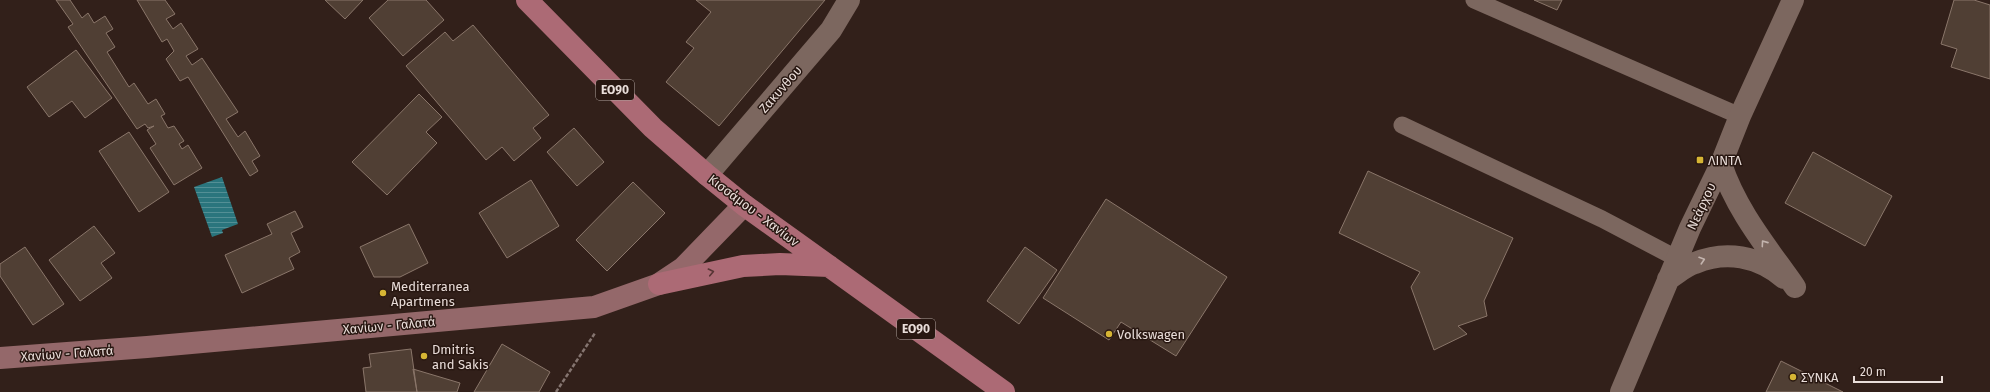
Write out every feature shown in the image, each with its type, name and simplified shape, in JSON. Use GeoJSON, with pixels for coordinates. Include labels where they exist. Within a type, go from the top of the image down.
{"type":"FeatureCollection","features":[{"type":"Feature","properties":{"kind":"main road","name":"Κισσάμου - Χανίων"},"geometry":{"type":"LineString","coordinates":[[527,0],[653,128],[707,176],[744,205],[1004,392]]}},
{"type":"Feature","properties":{"kind":"main road","name":"Χανίων - Γαλατά"},"geometry":{"type":"LineString","coordinates":[[0,358],[147,347],[594,307],[659,284],[683,268],[744,205]]}},
{"type":"Feature","properties":{"kind":"main road"},"geometry":{"type":"LineString","coordinates":[[659,284],[743,266],[780,264],[829,266]]}},
{"type":"Feature","properties":{"kind":"street","name":"Ζακυνθου"},"geometry":{"type":"LineString","coordinates":[[707,176],[831,30],[849,0]]}},
{"type":"Feature","properties":{"kind":"street","name":"Νεάρχου"},"geometry":{"type":"LineString","coordinates":[[1621,392],[1668,279],[1678,260],[1690,228],[1721,164],[1740,116],[1793,0]]}},
{"type":"Feature","properties":{"kind":"street"},"geometry":{"type":"LineString","coordinates":[[1668,279],[1693,263],[1710,258],[1732,256],[1771,267],[1794,287],[1743,212],[1730,189],[1721,164]]}},
{"type":"Feature","properties":{"kind":"lane"},"geometry":{"type":"LineString","coordinates":[[1474,0],[1656,78],[1740,116]]}},
{"type":"Feature","properties":{"kind":"lane"},"geometry":{"type":"LineString","coordinates":[[1402,125],[1602,219],[1678,260]]}},
{"type":"Feature","properties":{"kind":"path"},"geometry":{"type":"LineString","coordinates":[[556,392],[595,334],[594,307]]}},
{"type":"Feature","properties":{"kind":"water"},"geometry":{"type":"Polygon","coordinates":[[[222,177],[238,224],[222,230],[223,233],[212,237],[194,187],[222,177]]]}},
{"type":"Feature","properties":{"kind":"building"},"geometry":{"type":"Polygon","coordinates":[[[56,0],[70,0],[82,18],[88,13],[94,23],[105,16],[113,29],[106,33],[115,47],[107,52],[129,87],[134,83],[148,104],[156,99],[165,114],[161,116],[168,128],[174,126],[184,141],[179,144],[182,149],[188,145],[202,168],[174,185],[150,148],[156,144],[147,130],[154,126],[148,128],[145,124],[137,129],[68,27],[73,24],[56,0]]]}},
{"type":"Feature","properties":{"kind":"building"},"geometry":{"type":"Polygon","coordinates":[[[137,0],[165,0],[175,14],[166,19],[173,29],[181,23],[198,49],[186,56],[192,65],[202,58],[238,112],[226,119],[238,137],[245,131],[260,156],[252,161],[258,171],[250,176],[188,77],[180,81],[166,59],[174,51],[167,39],[162,42],[137,0]]]}},
{"type":"Feature","properties":{"kind":"building"},"geometry":{"type":"Polygon","coordinates":[[[325,0],[363,0],[345,19],[325,0]]]}},
{"type":"Feature","properties":{"kind":"building"},"geometry":{"type":"Polygon","coordinates":[[[388,0],[426,0],[444,20],[403,56],[369,18],[388,0]]]}},
{"type":"Feature","properties":{"kind":"building"},"geometry":{"type":"Polygon","coordinates":[[[696,0],[825,0],[719,126],[666,82],[694,48],[686,42],[711,12],[696,0]]]}},
{"type":"Feature","properties":{"kind":"building"},"geometry":{"type":"Polygon","coordinates":[[[1534,0],[1562,0],[1557,10],[1534,0]]]}},
{"type":"Feature","properties":{"kind":"building"},"geometry":{"type":"Polygon","coordinates":[[[1954,0],[1974,0],[1990,5],[1990,79],[1951,67],[1957,49],[1941,44],[1954,0]]]}},
{"type":"Feature","properties":{"kind":"building"},"geometry":{"type":"Polygon","coordinates":[[[473,25],[549,115],[533,128],[541,138],[514,161],[502,147],[486,160],[406,66],[445,32],[453,41],[473,25]]]}},
{"type":"Feature","properties":{"kind":"building"},"geometry":{"type":"Polygon","coordinates":[[[76,50],[112,98],[85,118],[72,101],[49,117],[27,87],[76,50]]]}},
{"type":"Feature","properties":{"kind":"building"},"geometry":{"type":"Polygon","coordinates":[[[419,94],[442,117],[426,132],[437,143],[387,195],[352,162],[419,94]]]}},
{"type":"Feature","properties":{"kind":"building"},"geometry":{"type":"Polygon","coordinates":[[[574,128],[604,162],[577,186],[547,152],[574,128]]]}},
{"type":"Feature","properties":{"kind":"building"},"geometry":{"type":"Polygon","coordinates":[[[129,132],[169,192],[139,212],[99,151],[129,132]]]}},
{"type":"Feature","properties":{"kind":"building"},"geometry":{"type":"Polygon","coordinates":[[[1813,152],[1892,196],[1865,246],[1785,203],[1813,152]]]}},
{"type":"Feature","properties":{"kind":"building"},"geometry":{"type":"Polygon","coordinates":[[[1368,171],[1513,238],[1484,301],[1487,316],[1458,326],[1467,334],[1434,350],[1411,287],[1420,272],[1339,233],[1368,171]]]}},
{"type":"Feature","properties":{"kind":"building"},"geometry":{"type":"Polygon","coordinates":[[[531,180],[559,226],[507,258],[479,213],[531,180]]]}},
{"type":"Feature","properties":{"kind":"building"},"geometry":{"type":"Polygon","coordinates":[[[633,182],[665,213],[607,271],[576,240],[633,182]]]}},
{"type":"Feature","properties":{"kind":"building"},"geometry":{"type":"Polygon","coordinates":[[[1106,199],[1227,277],[1176,356],[1121,322],[1109,340],[1043,298],[1106,199]]]}},
{"type":"Feature","properties":{"kind":"building"},"geometry":{"type":"Polygon","coordinates":[[[295,211],[303,227],[291,233],[300,252],[289,258],[294,269],[242,293],[225,255],[272,234],[267,224],[295,211]]]}},
{"type":"Feature","properties":{"kind":"building"},"geometry":{"type":"Polygon","coordinates":[[[409,224],[428,263],[400,277],[374,277],[360,247],[409,224]]]}},
{"type":"Feature","properties":{"kind":"building"},"geometry":{"type":"Polygon","coordinates":[[[94,226],[115,253],[101,263],[112,278],[80,301],[49,260],[94,226]]]}},
{"type":"Feature","properties":{"kind":"building"},"geometry":{"type":"Polygon","coordinates":[[[25,247],[64,304],[33,325],[0,276],[0,264],[25,247]]]}},
{"type":"Feature","properties":{"kind":"building"},"geometry":{"type":"Polygon","coordinates":[[[1025,247],[1057,270],[1019,324],[987,301],[1025,247]]]}},
{"type":"Feature","properties":{"kind":"building"},"geometry":{"type":"Polygon","coordinates":[[[502,344],[550,372],[539,392],[474,392],[502,344]]]}},
{"type":"Feature","properties":{"kind":"building"},"geometry":{"type":"Polygon","coordinates":[[[411,349],[417,392],[366,392],[363,368],[371,367],[369,354],[411,349]]]}},
{"type":"Feature","properties":{"kind":"building","name":"ΣΥΝΚΑ"},"geometry":{"type":"Polygon","coordinates":[[[1781,361],[1843,392],[1766,392],[1781,361]]]}},
{"type":"Feature","properties":{"kind":"building"},"geometry":{"type":"Polygon","coordinates":[[[413,369],[460,383],[457,392],[417,392],[413,369]]]}},
{"type":"Feature","properties":{"kind":"place","name":"ΛΙΝΤΛ"},"geometry":{"type":"Point","coordinates":[1700,160]}},
{"type":"Feature","properties":{"kind":"place","name":"Mediterranea Apartmens"},"geometry":{"type":"Point","coordinates":[383,293]}},
{"type":"Feature","properties":{"kind":"place","name":"Volkswagen"},"geometry":{"type":"Point","coordinates":[1109,334]}},
{"type":"Feature","properties":{"kind":"place","name":"Dmitris and Sakis"},"geometry":{"type":"Point","coordinates":[424,356]}},
{"type":"Feature","properties":{"kind":"place","name":"ΣΥΝΚΑ"},"geometry":{"type":"Point","coordinates":[1793,377]}}]}
